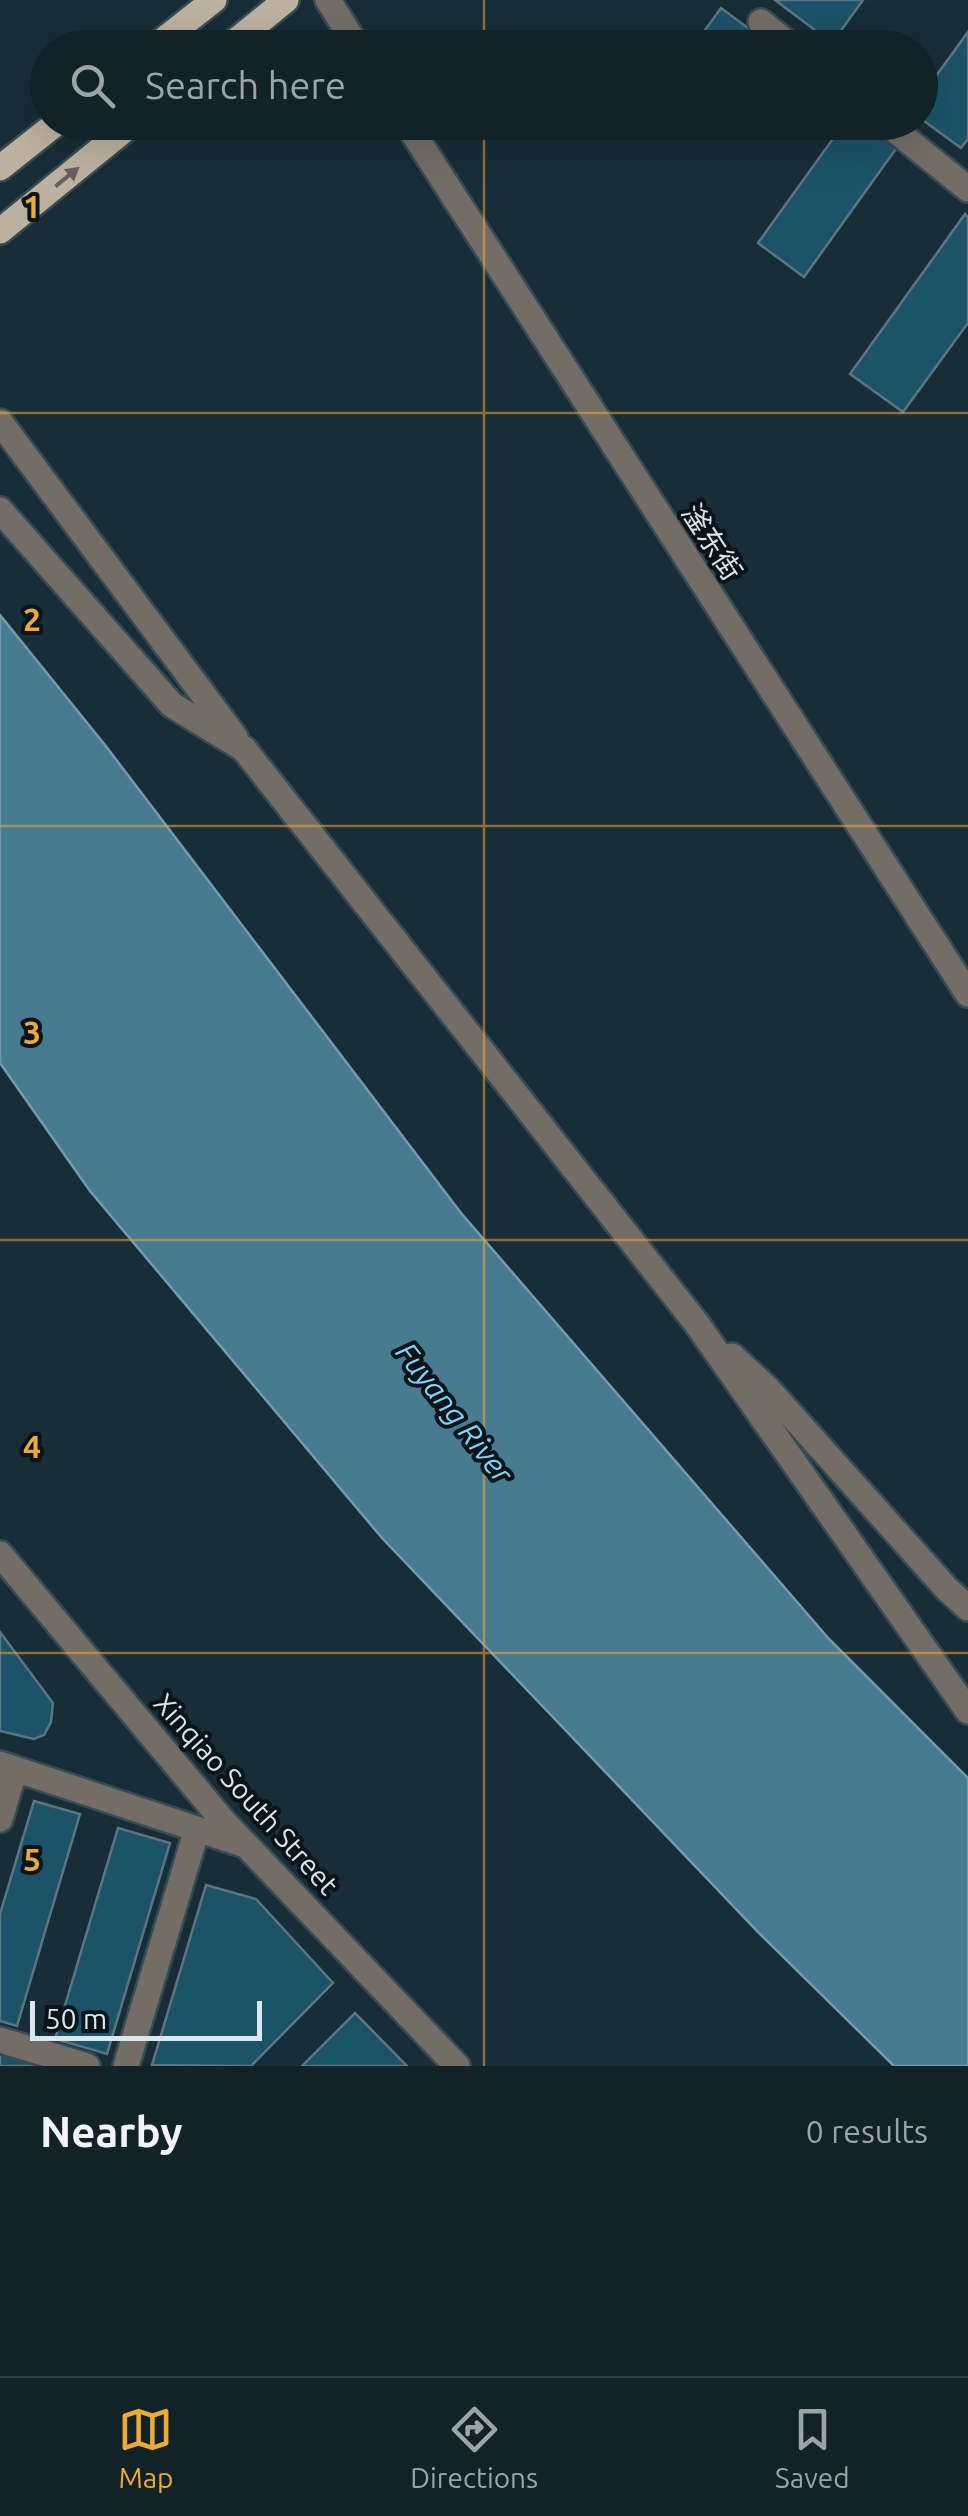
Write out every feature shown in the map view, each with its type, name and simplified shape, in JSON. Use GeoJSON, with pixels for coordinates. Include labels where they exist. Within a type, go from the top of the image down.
{"type":"FeatureCollection","features":[{"type":"Feature","properties":{"kind":"main road"},"geometry":{"type":"LineString","coordinates":[[176,30],[214,0]]}},
{"type":"Feature","properties":{"kind":"main road"},"geometry":{"type":"LineString","coordinates":[[249,30],[286,0]]}},
{"type":"Feature","properties":{"kind":"main road"},"geometry":{"type":"LineString","coordinates":[[0,168],[35,140]]}},
{"type":"Feature","properties":{"kind":"main road"},"geometry":{"type":"LineString","coordinates":[[0,231],[112,140]]}},
{"type":"Feature","properties":{"kind":"street"},"geometry":{"type":"LineString","coordinates":[[328,0],[347,30]]}},
{"type":"Feature","properties":{"kind":"street"},"geometry":{"type":"LineString","coordinates":[[761,22],[771,30]]}},
{"type":"Feature","properties":{"kind":"street","name":"滏东街"},"geometry":{"type":"LineString","coordinates":[[418,140],[968,994]]}},
{"type":"Feature","properties":{"kind":"street"},"geometry":{"type":"LineString","coordinates":[[908,140],[968,190]]}},
{"type":"Feature","properties":{"kind":"street"},"geometry":{"type":"LineString","coordinates":[[0,422],[244,749],[697,1324],[968,1711]]}},
{"type":"Feature","properties":{"kind":"street"},"geometry":{"type":"LineString","coordinates":[[0,510],[172,706],[244,749]]}},
{"type":"Feature","properties":{"kind":"street"},"geometry":{"type":"LineString","coordinates":[[697,1324],[768,1389],[968,1608]]}},
{"type":"Feature","properties":{"kind":"street","name":"Xinqiao South Street"},"geometry":{"type":"LineString","coordinates":[[0,1554],[247,1846],[458,2066]]}},
{"type":"Feature","properties":{"kind":"street"},"geometry":{"type":"LineString","coordinates":[[0,1819],[8,1766],[247,1846]]}},
{"type":"Feature","properties":{"kind":"street"},"geometry":{"type":"LineString","coordinates":[[126,2066],[197,1829]]}},
{"type":"Feature","properties":{"kind":"street"},"geometry":{"type":"LineString","coordinates":[[0,2040],[87,2066]]}},
{"type":"Feature","properties":{"kind":"water","name":"Fuyang River"},"geometry":{"type":"Polygon","coordinates":[[[0,615],[105,745],[461,1213],[829,1639],[968,1778],[968,2066],[894,2066],[759,1933],[382,1538],[90,1191],[0,1063],[0,615]]]}},
{"type":"Feature","properties":{"kind":"building"},"geometry":{"type":"Polygon","coordinates":[[[775,0],[863,0],[841,30],[815,30],[775,0]]]}},
{"type":"Feature","properties":{"kind":"building"},"geometry":{"type":"Polygon","coordinates":[[[721,8],[751,30],[705,30],[721,8]]]}},
{"type":"Feature","properties":{"kind":"building"},"geometry":{"type":"Polygon","coordinates":[[[968,32],[968,139],[961,148],[938,131],[938,73],[968,32]]]}},
{"type":"Feature","properties":{"kind":"building"},"geometry":{"type":"Polygon","coordinates":[[[832,140],[890,140],[898,146],[804,277],[758,243],[832,140]]]}},
{"type":"Feature","properties":{"kind":"building"},"geometry":{"type":"Polygon","coordinates":[[[965,214],[968,323],[903,412],[850,374],[965,214]]]}},
{"type":"Feature","properties":{"kind":"building"},"geometry":{"type":"Polygon","coordinates":[[[0,1632],[53,1703],[51,1722],[44,1735],[34,1739],[0,1731],[0,1632]]]}},
{"type":"Feature","properties":{"kind":"building"},"geometry":{"type":"Polygon","coordinates":[[[34,1801],[80,1814],[17,2026],[0,2021],[0,1914],[34,1801]]]}},
{"type":"Feature","properties":{"kind":"building"},"geometry":{"type":"Polygon","coordinates":[[[118,1828],[170,1843],[107,2054],[55,2039],[118,1828]]]}},
{"type":"Feature","properties":{"kind":"building"},"geometry":{"type":"Polygon","coordinates":[[[206,1885],[256,1899],[333,1983],[251,2066],[152,2065],[206,1885]]]}},
{"type":"Feature","properties":{"kind":"building"},"geometry":{"type":"Polygon","coordinates":[[[355,2013],[407,2066],[302,2066],[355,2013]]]}},
{"type":"Feature","properties":{"kind":"building"},"geometry":{"type":"Polygon","coordinates":[[[0,2047],[70,2066],[0,2066],[0,2047]]]}}]}
